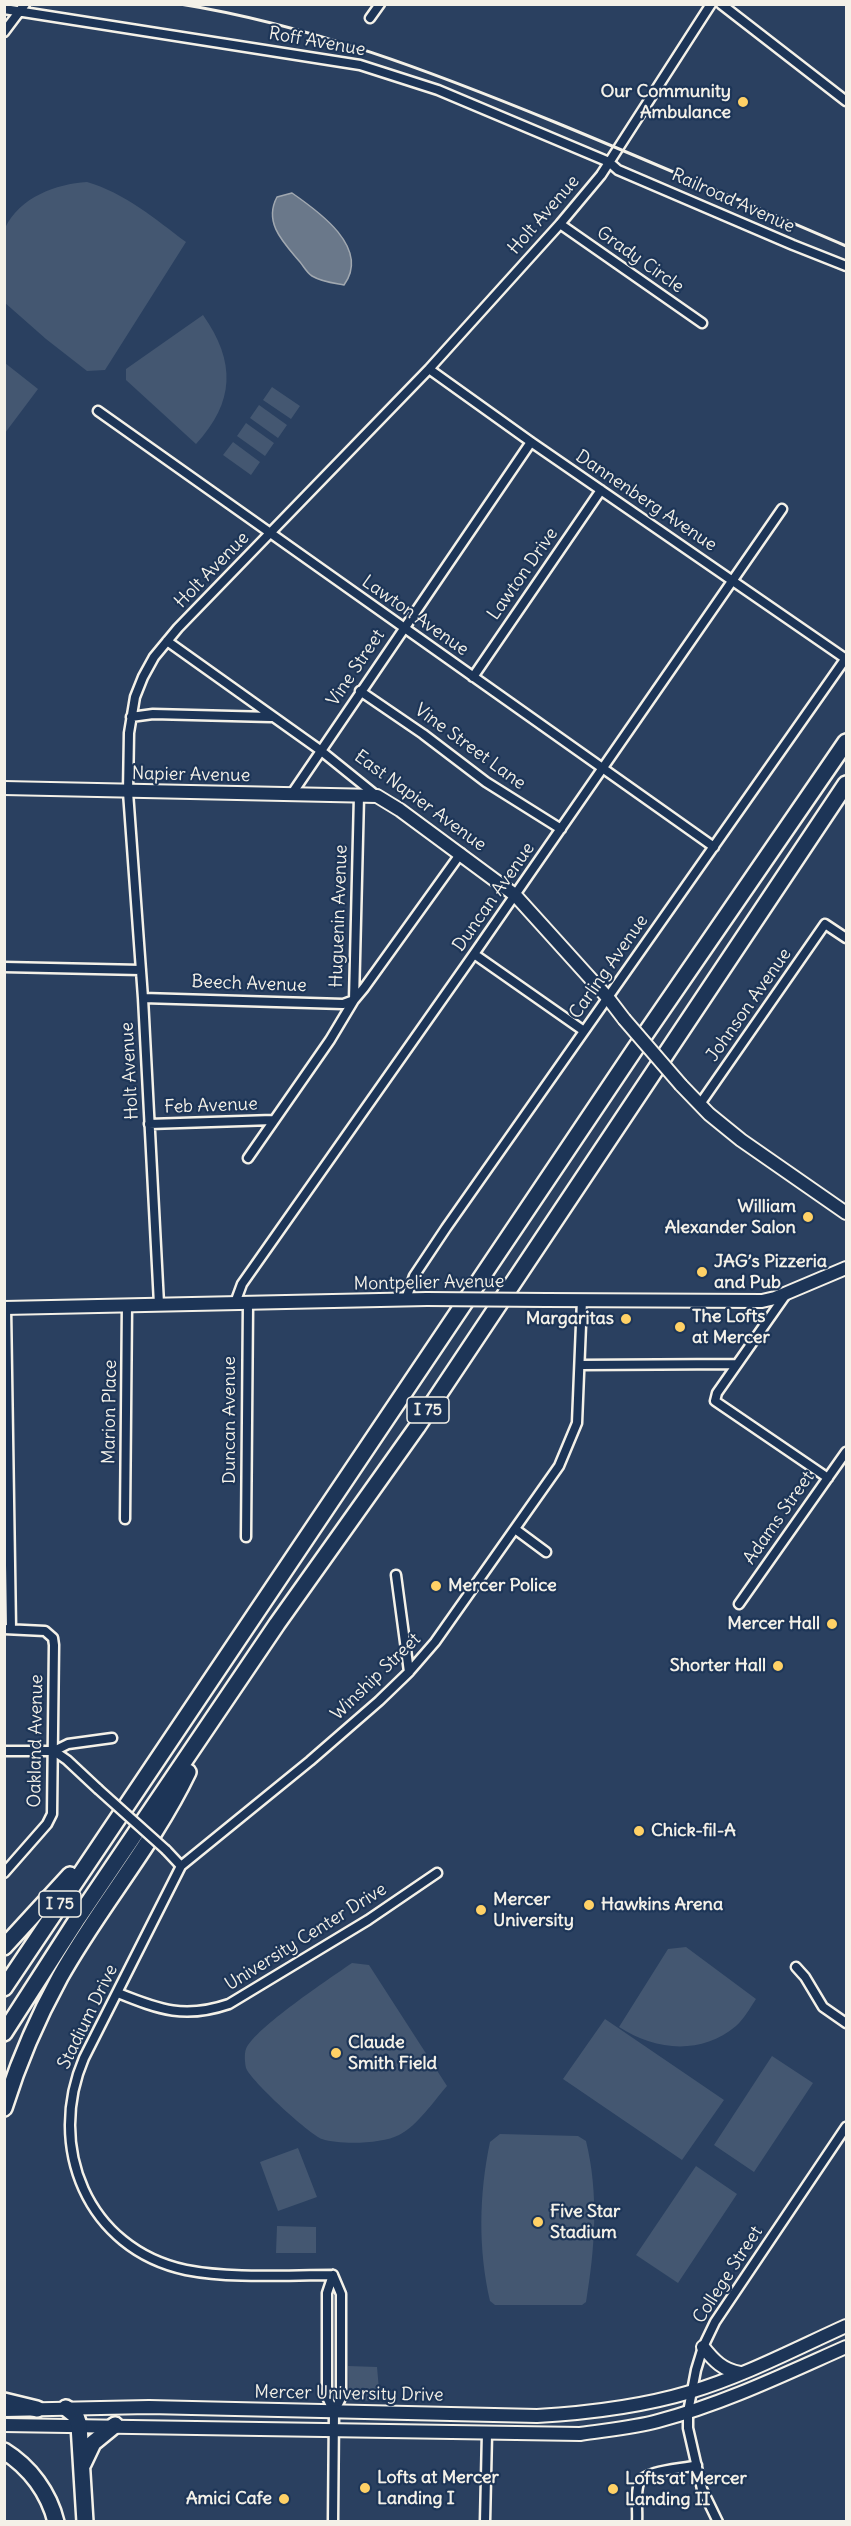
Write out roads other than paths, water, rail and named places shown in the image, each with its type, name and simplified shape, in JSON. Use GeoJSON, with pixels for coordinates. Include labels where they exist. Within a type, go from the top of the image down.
{"type":"FeatureCollection","features":[{"type":"Feature","properties":{"kind":"highway","name":"I 75"},"geometry":{"type":"LineString","coordinates":[[4,1988],[635,1049],[846,742]]}},
{"type":"Feature","properties":{"kind":"highway","name":"I 75"},"geometry":{"type":"LineString","coordinates":[[4,2033],[78,1918],[278,1624],[417,1426],[846,784]]}},
{"type":"Feature","properties":{"kind":"highway"},"geometry":{"type":"LineString","coordinates":[[4,2108],[30,2040],[60,1976],[164,1817],[206,1731]]}},
{"type":"Feature","properties":{"kind":"highway"},"geometry":{"type":"LineString","coordinates":[[4,1947],[117,1821]]}},
{"type":"Feature","properties":{"kind":"highway"},"geometry":{"type":"LineString","coordinates":[[4,2401],[37,2409]]}},
{"type":"Feature","properties":{"kind":"highway"},"geometry":{"type":"LineString","coordinates":[[66,2408],[76,2416],[79,2425],[85,2522]]}},
{"type":"Feature","properties":{"kind":"highway"},"geometry":{"type":"LineString","coordinates":[[83,2464],[93,2443],[115,2425]]}},
{"type":"Feature","properties":{"kind":"highway"},"geometry":{"type":"LineString","coordinates":[[4,2451],[37,2481],[52,2507],[56,2522]]}},
{"type":"Feature","properties":{"kind":"street"},"geometry":{"type":"LineString","coordinates":[[370,18],[381,4]]}},
{"type":"Feature","properties":{"kind":"street","name":"Holt Avenue"},"geometry":{"type":"LineString","coordinates":[[159,1304],[143,998],[128,792],[130,717],[143,677],[154,657],[167,641],[429,369],[560,224],[609,162],[711,4]]}},
{"type":"Feature","properties":{"kind":"street"},"geometry":{"type":"LineString","coordinates":[[721,4],[846,101]]}},
{"type":"Feature","properties":{"kind":"street"},"geometry":{"type":"LineString","coordinates":[[4,32],[23,8]]}},
{"type":"Feature","properties":{"kind":"street","name":"Roff Avenue"},"geometry":{"type":"LineString","coordinates":[[4,9],[23,8],[360,65],[438,90],[609,162]]}},
{"type":"Feature","properties":{"kind":"street","name":"Railroad Avenue"},"geometry":{"type":"LineString","coordinates":[[609,162],[618,170],[793,246],[846,266]]}},
{"type":"Feature","properties":{"kind":"street","name":"Grady Circle"},"geometry":{"type":"LineString","coordinates":[[560,224],[702,323]]}},
{"type":"Feature","properties":{"kind":"street","name":"Dannenberg Avenue"},"geometry":{"type":"LineString","coordinates":[[429,369],[531,442],[846,658]]}},
{"type":"Feature","properties":{"kind":"street","name":"Lawton Avenue"},"geometry":{"type":"LineString","coordinates":[[98,411],[714,847]]}},
{"type":"Feature","properties":{"kind":"street","name":"Vine Street"},"geometry":{"type":"LineString","coordinates":[[291,795],[531,442]]}},
{"type":"Feature","properties":{"kind":"street","name":"Lawton Drive"},"geometry":{"type":"LineString","coordinates":[[472,677],[601,490]]}},
{"type":"Feature","properties":{"kind":"street","name":"Duncan Avenue"},"geometry":{"type":"LineString","coordinates":[[246,1537],[242,1284],[782,509]]}},
{"type":"Feature","properties":{"kind":"street","name":"East Napier Avenue"},"geometry":{"type":"LineString","coordinates":[[167,641],[320,750],[377,796],[461,854],[515,895],[700,1104],[741,1140],[845,1210]]}},
{"type":"Feature","properties":{"kind":"street","name":"Carling Avenue"},"geometry":{"type":"LineString","coordinates":[[406,1299],[414,1276],[846,658]]}},
{"type":"Feature","properties":{"kind":"street","name":"Vine Street Lane"},"geometry":{"type":"LineString","coordinates":[[360,691],[391,711],[486,782],[561,829]]}},
{"type":"Feature","properties":{"kind":"street"},"geometry":{"type":"LineString","coordinates":[[130,717],[153,714],[272,717]]}},
{"type":"Feature","properties":{"kind":"street","name":"Napier Avenue"},"geometry":{"type":"LineString","coordinates":[[4,788],[377,796]]}},
{"type":"Feature","properties":{"kind":"street","name":"Huguenin Avenue"},"geometry":{"type":"LineString","coordinates":[[248,1158],[330,1040],[354,1000],[359,796]]}},
{"type":"Feature","properties":{"kind":"street"},"geometry":{"type":"LineString","coordinates":[[354,1000],[461,854]]}},
{"type":"Feature","properties":{"kind":"street","name":"Johnson Avenue"},"geometry":{"type":"LineString","coordinates":[[700,1104],[825,924],[846,938]]}},
{"type":"Feature","properties":{"kind":"street"},"geometry":{"type":"LineString","coordinates":[[474,954],[584,1031]]}},
{"type":"Feature","properties":{"kind":"street"},"geometry":{"type":"LineString","coordinates":[[4,967],[141,970]]}},
{"type":"Feature","properties":{"kind":"street","name":"Beech Avenue"},"geometry":{"type":"LineString","coordinates":[[143,998],[343,1004],[354,1000]]}},
{"type":"Feature","properties":{"kind":"street","name":"Feb Avenue"},"geometry":{"type":"LineString","coordinates":[[149,1124],[273,1120]]}},
{"type":"Feature","properties":{"kind":"street","name":"Montpelier Avenue"},"geometry":{"type":"LineString","coordinates":[[5,1308],[406,1299],[762,1301],[846,1268]]}},
{"type":"Feature","properties":{"kind":"street"},"geometry":{"type":"LineString","coordinates":[[787,1293],[736,1364],[717,1393],[715,1401],[828,1478]]}},
{"type":"Feature","properties":{"kind":"street","name":"Winship Street"},"geometry":{"type":"LineString","coordinates":[[181,1866],[310,1761],[379,1701],[435,1642],[559,1466],[577,1423],[582,1300]]}},
{"type":"Feature","properties":{"kind":"street","name":"Marion Place"},"geometry":{"type":"LineString","coordinates":[[125,1519],[128,1305]]}},
{"type":"Feature","properties":{"kind":"street"},"geometry":{"type":"LineString","coordinates":[[5,1308],[8,1629]]}},
{"type":"Feature","properties":{"kind":"street"},"geometry":{"type":"LineString","coordinates":[[579,1365],[736,1364]]}},
{"type":"Feature","properties":{"kind":"street","name":"Adams Street"},"geometry":{"type":"LineString","coordinates":[[739,1604],[846,1452]]}},
{"type":"Feature","properties":{"kind":"street"},"geometry":{"type":"LineString","coordinates":[[515,1529],[546,1552]]}},
{"type":"Feature","properties":{"kind":"street"},"geometry":{"type":"LineString","coordinates":[[396,1575],[408,1672]]}},
{"type":"Feature","properties":{"kind":"street","name":"Oakland Avenue"},"geometry":{"type":"LineString","coordinates":[[4,1873],[51,1818],[54,1751],[53,1638],[45,1631],[8,1629]]}},
{"type":"Feature","properties":{"kind":"street"},"geometry":{"type":"LineString","coordinates":[[4,1751],[54,1751],[68,1744],[112,1738]]}},
{"type":"Feature","properties":{"kind":"street"},"geometry":{"type":"LineString","coordinates":[[54,1751],[67,1760],[181,1866]]}},
{"type":"Feature","properties":{"kind":"street","name":"Stadium Drive"},"geometry":{"type":"LineString","coordinates":[[181,1866],[76,2075],[70,2103],[69,2130],[73,2159],[86,2194],[95,2209],[125,2241],[153,2258],[170,2265],[202,2272],[333,2275]]}},
{"type":"Feature","properties":{"kind":"street","name":"University Center Drive"},"geometry":{"type":"LineString","coordinates":[[118,1993],[153,2007],[180,2012],[211,2010],[229,2004],[368,1920],[437,1873]]}},
{"type":"Feature","properties":{"kind":"street"},"geometry":{"type":"LineString","coordinates":[[796,1967],[805,1977],[823,2007],[846,2023]]}},
{"type":"Feature","properties":{"kind":"street","name":"College Street"},"geometry":{"type":"LineString","coordinates":[[718,2522],[702,2489],[688,2428],[690,2392],[703,2347],[715,2322],[846,2127]]}},
{"type":"Feature","properties":{"kind":"street"},"geometry":{"type":"LineString","coordinates":[[333,2275],[327,2293],[327,2397],[334,2412],[333,2522]]}},
{"type":"Feature","properties":{"kind":"street"},"geometry":{"type":"LineString","coordinates":[[333,2275],[341,2294],[341,2398],[334,2412]]}},
{"type":"Feature","properties":{"kind":"street","name":"Mercer University Drive"},"geometry":{"type":"LineString","coordinates":[[4,2409],[149,2407],[537,2416],[611,2410],[690,2392],[740,2373],[846,2326]]}},
{"type":"Feature","properties":{"kind":"street"},"geometry":{"type":"LineString","coordinates":[[703,2347],[719,2365],[727,2370],[740,2373]]}},
{"type":"Feature","properties":{"kind":"street","name":"Mercer University Drive"},"geometry":{"type":"LineString","coordinates":[[4,2425],[580,2434],[629,2427],[688,2412],[746,2391],[846,2347]]}},
{"type":"Feature","properties":{"kind":"street"},"geometry":{"type":"LineString","coordinates":[[485,2522],[487,2433]]}},
{"type":"Feature","properties":{"kind":"street"},"geometry":{"type":"LineString","coordinates":[[638,2522],[638,2485],[643,2477],[697,2465]]}},
{"type":"Feature","properties":{"kind":"railway"},"geometry":{"type":"LineString","coordinates":[[180,4],[277,24],[419,69],[557,123],[846,246]]}},
{"type":"Feature","properties":{"kind":"place","name":"Our Community Ambulance"},"geometry":{"type":"Point","coordinates":[743,102]}},
{"type":"Feature","properties":{"kind":"place","name":"William Alexander Salon"},"geometry":{"type":"Point","coordinates":[808,1217]}},
{"type":"Feature","properties":{"kind":"place","name":"JAG’s Pizzeria and Pub"},"geometry":{"type":"Point","coordinates":[702,1272]}},
{"type":"Feature","properties":{"kind":"place","name":"Margaritas"},"geometry":{"type":"Point","coordinates":[626,1319]}},
{"type":"Feature","properties":{"kind":"place","name":"The Lofts at Mercer"},"geometry":{"type":"Point","coordinates":[680,1327]}},
{"type":"Feature","properties":{"kind":"place","name":"Mercer Police"},"geometry":{"type":"Point","coordinates":[436,1586]}},
{"type":"Feature","properties":{"kind":"place","name":"Mercer Hall"},"geometry":{"type":"Point","coordinates":[832,1624]}},
{"type":"Feature","properties":{"kind":"place","name":"Shorter Hall"},"geometry":{"type":"Point","coordinates":[778,1666]}},
{"type":"Feature","properties":{"kind":"place","name":"Chick-fil-A"},"geometry":{"type":"Point","coordinates":[639,1831]}},
{"type":"Feature","properties":{"kind":"place","name":"Hawkins Arena"},"geometry":{"type":"Point","coordinates":[589,1905]}},
{"type":"Feature","properties":{"kind":"place","name":"Mercer University"},"geometry":{"type":"Point","coordinates":[481,1910]}},
{"type":"Feature","properties":{"kind":"place","name":"Claude Smith Field"},"geometry":{"type":"Point","coordinates":[336,2053]}},
{"type":"Feature","properties":{"kind":"place","name":"Five Star Stadium"},"geometry":{"type":"Point","coordinates":[538,2222]}},
{"type":"Feature","properties":{"kind":"place","name":"Lofts at Mercer Landing I"},"geometry":{"type":"Point","coordinates":[365,2488]}},
{"type":"Feature","properties":{"kind":"place","name":"Lofts at Mercer Landing II"},"geometry":{"type":"Point","coordinates":[613,2489]}},
{"type":"Feature","properties":{"kind":"place","name":"Amici Cafe"},"geometry":{"type":"Point","coordinates":[284,2499]}}]}
